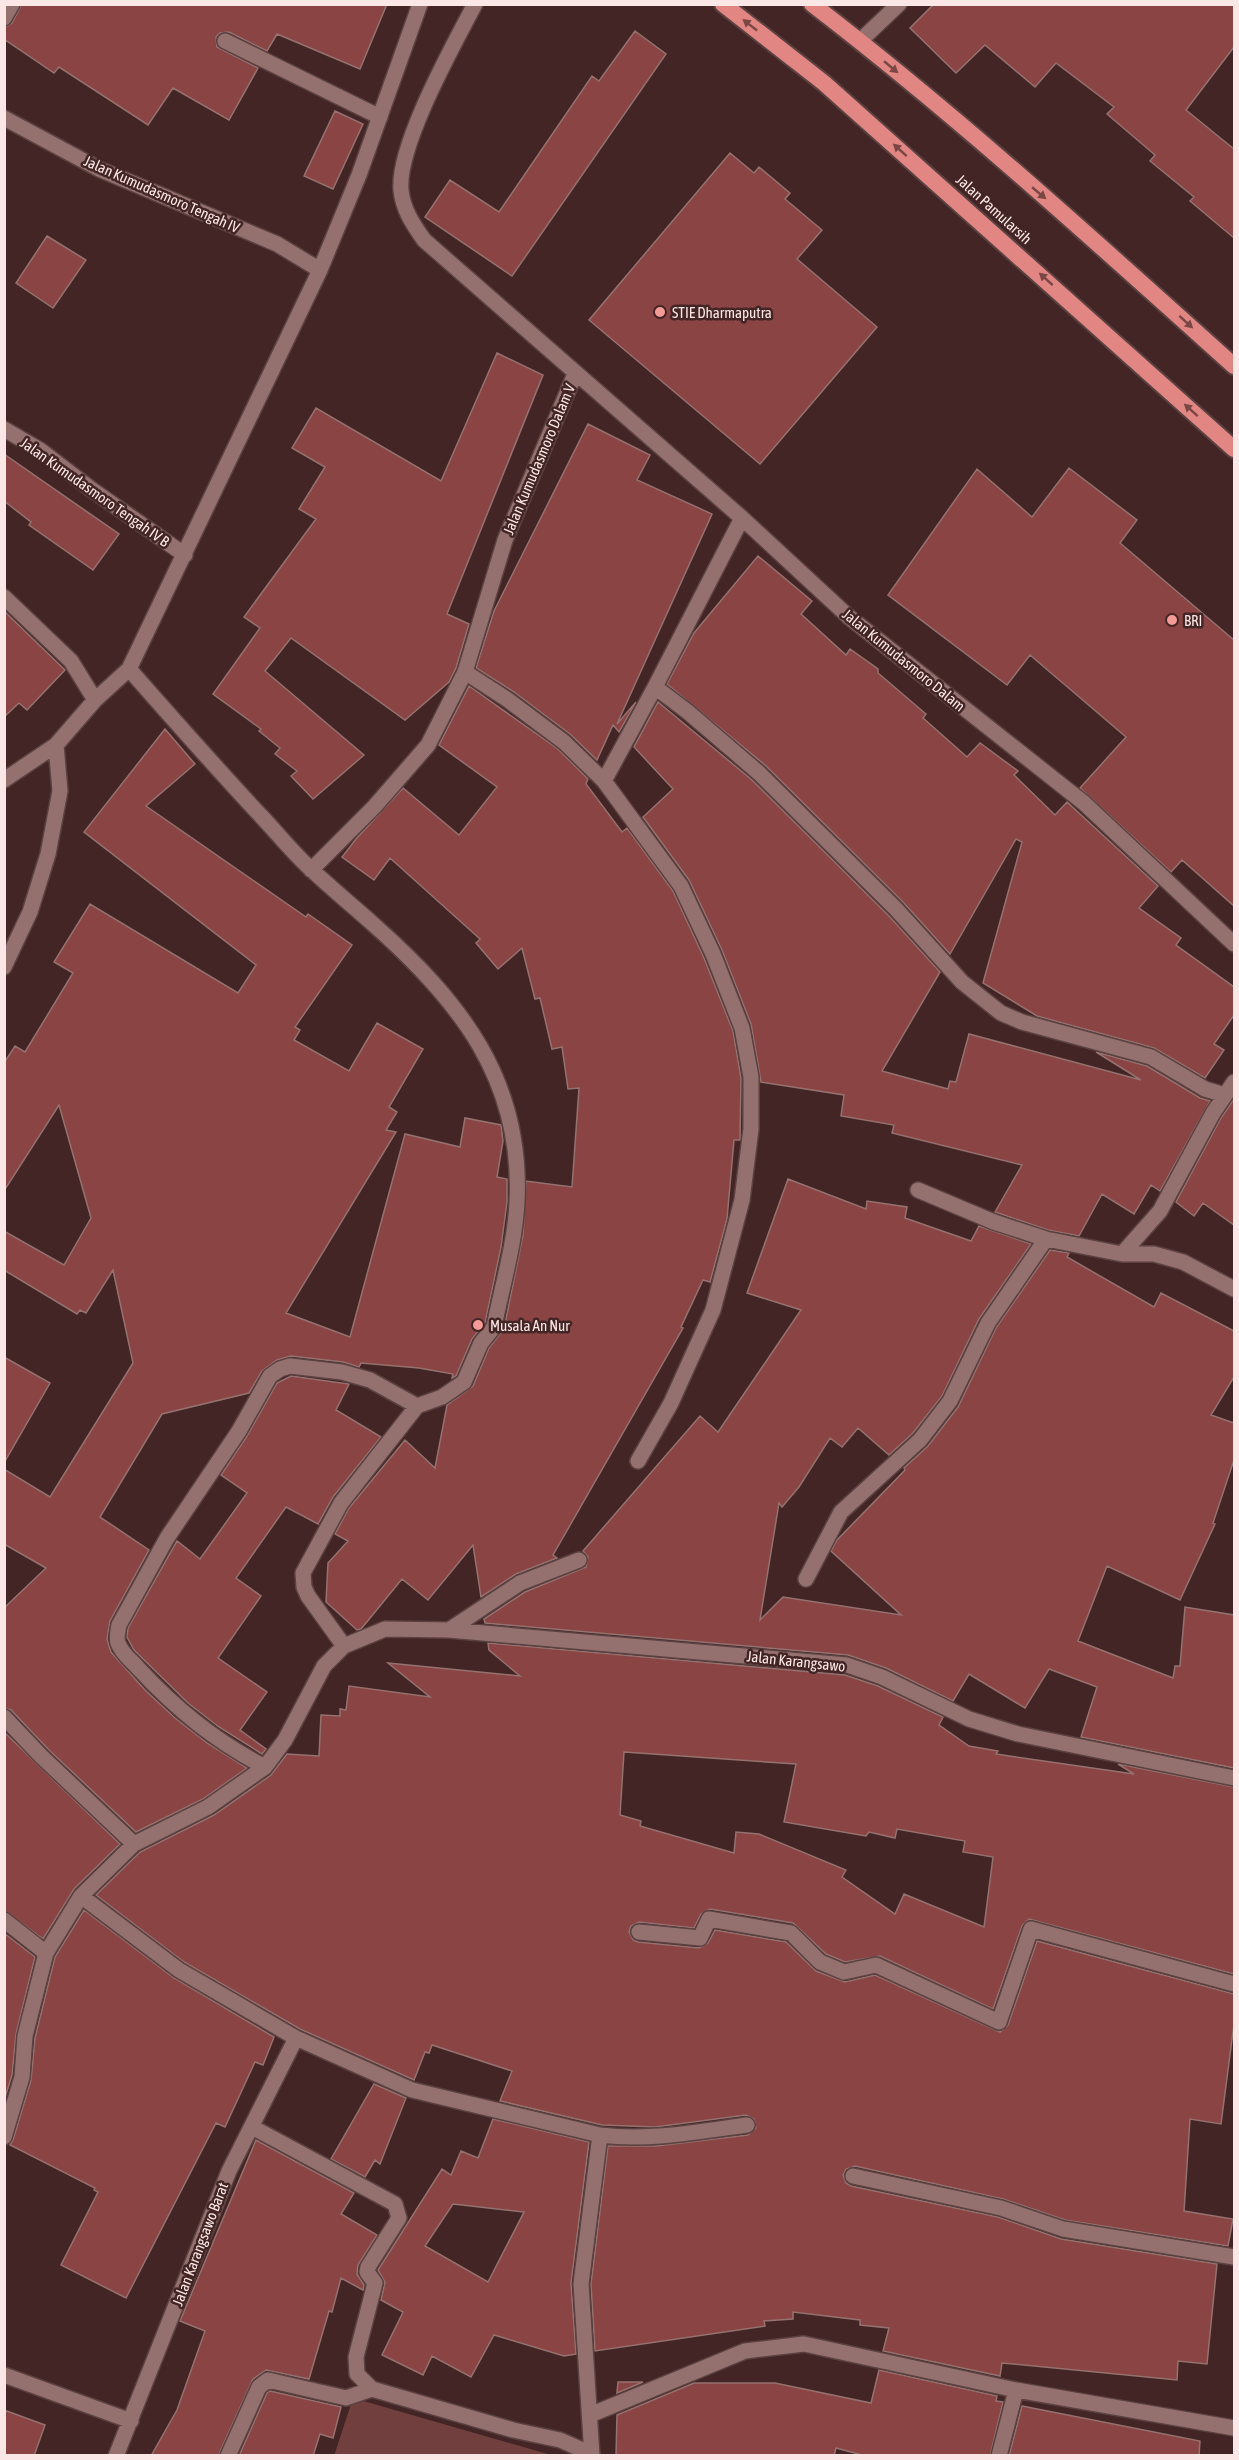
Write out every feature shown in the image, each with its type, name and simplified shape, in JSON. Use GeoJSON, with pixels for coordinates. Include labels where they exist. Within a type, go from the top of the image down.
{"type":"FeatureCollection","features":[{"type":"Feature","properties":{"kind":"highway","name":"Jalan Pamularsih"},"geometry":{"type":"LineString","coordinates":[[723,4],[824,83],[1234,449]]}},
{"type":"Feature","properties":{"kind":"highway"},"geometry":{"type":"LineString","coordinates":[[812,4],[1081,229],[1234,366]]}},
{"type":"Feature","properties":{"kind":"street"},"geometry":{"type":"LineString","coordinates":[[4,18],[12,4]]}},
{"type":"Feature","properties":{"kind":"street"},"geometry":{"type":"LineString","coordinates":[[4,780],[56,745],[95,700],[129,669],[320,270],[380,117],[420,4]]}},
{"type":"Feature","properties":{"kind":"street","name":"Jalan Kumudasmoro Dalam V"},"geometry":{"type":"LineString","coordinates":[[311,870],[375,806],[428,746],[465,672],[505,540],[575,374],[424,240],[407,214],[402,201],[401,177],[409,147],[431,93],[475,4]]}},
{"type":"Feature","properties":{"kind":"street"},"geometry":{"type":"LineString","coordinates":[[860,42],[899,4]]}},
{"type":"Feature","properties":{"kind":"street"},"geometry":{"type":"LineString","coordinates":[[225,40],[380,117]]}},
{"type":"Feature","properties":{"kind":"street","name":"Jalan Kumudasmoro Tengah IV"},"geometry":{"type":"LineString","coordinates":[[4,118],[99,169],[277,244],[320,270]]}},
{"type":"Feature","properties":{"kind":"street","name":"Jalan Kumudasmoro Dalam"},"geometry":{"type":"LineString","coordinates":[[575,374],[742,518],[849,617],[1084,803],[1234,945]]}},
{"type":"Feature","properties":{"kind":"street","name":"Jalan Kumudasmoro Tengah IV B"},"geometry":{"type":"LineString","coordinates":[[4,429],[40,450],[185,555]]}},
{"type":"Feature","properties":{"kind":"street"},"geometry":{"type":"LineString","coordinates":[[604,781],[656,687],[742,518]]}},
{"type":"Feature","properties":{"kind":"street"},"geometry":{"type":"LineString","coordinates":[[4,597],[71,661],[95,700]]}},
{"type":"Feature","properties":{"kind":"street"},"geometry":{"type":"LineString","coordinates":[[4,2137],[22,2077],[25,2036],[46,1953],[81,1896],[134,1844],[208,1807],[265,1767],[285,1740],[324,1666],[344,1646],[308,1596],[304,1587],[303,1573],[341,1503],[417,1406],[442,1397],[464,1382],[481,1343],[494,1327],[517,1203],[514,1138],[505,1100],[492,1065],[466,1022],[429,978],[375,926],[311,870],[208,759],[129,669]]}},
{"type":"Feature","properties":{"kind":"street"},"geometry":{"type":"LineString","coordinates":[[465,672],[508,700],[564,742],[604,781],[681,886],[713,954],[742,1028],[752,1077],[751,1129],[744,1189],[713,1310],[671,1403],[638,1461]]}},
{"type":"Feature","properties":{"kind":"street"},"geometry":{"type":"LineString","coordinates":[[656,687],[759,773],[896,909],[962,982],[993,1007],[1022,1022],[1151,1057],[1205,1089],[1225,1095]]}},
{"type":"Feature","properties":{"kind":"street"},"geometry":{"type":"LineString","coordinates":[[4,966],[30,912],[48,854],[60,791],[56,745]]}},
{"type":"Feature","properties":{"kind":"street"},"geometry":{"type":"LineString","coordinates":[[1122,1254],[1160,1211],[1234,1082]]}},
{"type":"Feature","properties":{"kind":"street"},"geometry":{"type":"LineString","coordinates":[[918,1190],[994,1222],[1046,1239],[1122,1254],[1154,1254],[1183,1262],[1234,1289]]}},
{"type":"Feature","properties":{"kind":"street"},"geometry":{"type":"LineString","coordinates":[[807,1579],[841,1512],[920,1440],[950,1401],[988,1323],[1046,1239]]}},
{"type":"Feature","properties":{"kind":"street"},"geometry":{"type":"LineString","coordinates":[[265,1767],[202,1729],[153,1685],[122,1652],[117,1640],[119,1625],[167,1538],[239,1431],[270,1376],[290,1366],[342,1372],[370,1380],[417,1406]]}},
{"type":"Feature","properties":{"kind":"street"},"geometry":{"type":"LineString","coordinates":[[449,1630],[520,1583],[579,1560]]}},
{"type":"Feature","properties":{"kind":"street","name":"Jalan Karangsawo"},"geometry":{"type":"LineString","coordinates":[[344,1646],[385,1629],[449,1630],[847,1665],[882,1677],[969,1719],[1018,1734],[1234,1778]]}},
{"type":"Feature","properties":{"kind":"street"},"geometry":{"type":"LineString","coordinates":[[4,1717],[134,1844]]}},
{"type":"Feature","properties":{"kind":"street"},"geometry":{"type":"LineString","coordinates":[[81,1896],[179,1970],[296,2038],[411,2090],[600,2135],[630,2139],[664,2137],[747,2125]]}},
{"type":"Feature","properties":{"kind":"street"},"geometry":{"type":"LineString","coordinates":[[639,1932],[700,1938],[709,1919],[791,1933],[820,1962],[844,1972],[876,1965],[999,2022],[1031,1929],[1234,1984]]}},
{"type":"Feature","properties":{"kind":"street"},"geometry":{"type":"LineString","coordinates":[[4,1920],[46,1953]]}},
{"type":"Feature","properties":{"kind":"street","name":"Jalan Karangsawo Barat"},"geometry":{"type":"LineString","coordinates":[[116,2456],[229,2171],[296,2038]]}},
{"type":"Feature","properties":{"kind":"street"},"geometry":{"type":"LineString","coordinates":[[252,2127],[395,2204],[399,2218],[368,2267],[367,2272],[375,2283],[356,2357],[357,2374],[372,2389],[501,2427],[560,2440],[592,2455],[580,2284],[600,2135]]}},
{"type":"Feature","properties":{"kind":"street"},"geometry":{"type":"LineString","coordinates":[[853,2176],[1001,2208],[1062,2229],[1234,2257]]}},
{"type":"Feature","properties":{"kind":"street"},"geometry":{"type":"LineString","coordinates":[[590,2415],[745,2351],[804,2344],[1016,2390],[1234,2428]]}},
{"type":"Feature","properties":{"kind":"street"},"geometry":{"type":"LineString","coordinates":[[4,2375],[131,2421]]}},
{"type":"Feature","properties":{"kind":"street"},"geometry":{"type":"LineString","coordinates":[[228,2456],[259,2387],[268,2380],[346,2398],[372,2389]]}},
{"type":"Feature","properties":{"kind":"street"},"geometry":{"type":"LineString","coordinates":[[999,2456],[1016,2390]]}},
{"type":"Feature","properties":{"kind":"shaded area"},"geometry":{"type":"Polygon","coordinates":[[[353,2398],[551,2455],[334,2456],[353,2398]]]}},
{"type":"Feature","properties":{"kind":"building"},"geometry":{"type":"Polygon","coordinates":[[[22,4],[387,4],[360,69],[277,34],[267,51],[229,32],[220,33],[216,37],[217,47],[258,68],[229,120],[173,88],[148,125],[59,67],[54,73],[4,39],[4,28],[12,23],[22,4]]]}},
{"type":"Feature","properties":{"kind":"building"},"geometry":{"type":"Polygon","coordinates":[[[934,4],[1234,4],[1234,47],[1186,110],[1234,149],[1234,238],[1190,201],[1194,197],[1150,161],[1155,155],[1107,114],[1114,107],[1056,63],[1035,87],[985,45],[956,73],[910,28],[934,4]]]}},
{"type":"Feature","properties":{"kind":"building"},"geometry":{"type":"Polygon","coordinates":[[[635,31],[666,54],[512,276],[425,217],[450,180],[499,212],[592,76],[599,81],[635,31]]]}},
{"type":"Feature","properties":{"kind":"building"},"geometry":{"type":"Polygon","coordinates":[[[335,111],[363,124],[333,189],[304,176],[335,111]]]}},
{"type":"Feature","properties":{"kind":"building","name":"STIE Dharmaputra"},"geometry":{"type":"Polygon","coordinates":[[[730,153],[754,173],[759,167],[790,193],[785,199],[822,230],[797,259],[877,327],[760,464],[589,320],[730,153]]]}},
{"type":"Feature","properties":{"kind":"building"},"geometry":{"type":"Polygon","coordinates":[[[47,236],[86,260],[53,308],[16,283],[47,236]]]}},
{"type":"Feature","properties":{"kind":"building"},"geometry":{"type":"Polygon","coordinates":[[[497,353],[543,375],[447,614],[469,624],[456,668],[449,682],[405,720],[291,638],[265,671],[364,755],[313,799],[291,776],[297,771],[275,754],[280,748],[259,731],[261,729],[213,694],[260,628],[244,617],[316,519],[299,509],[325,467],[292,448],[316,408],[441,481],[497,353]]]}},
{"type":"Feature","properties":{"kind":"building"},"geometry":{"type":"Polygon","coordinates":[[[588,424],[650,455],[637,480],[712,514],[617,724],[636,702],[619,732],[613,725],[597,760],[570,734],[514,692],[476,668],[494,611],[588,424]]]}},
{"type":"Feature","properties":{"kind":"building"},"geometry":{"type":"Polygon","coordinates":[[[4,454],[119,534],[93,570],[29,525],[31,522],[4,501],[4,454]]]}},
{"type":"Feature","properties":{"kind":"building"},"geometry":{"type":"Polygon","coordinates":[[[1069,468],[1137,520],[1120,543],[1234,640],[1234,906],[1182,860],[1171,872],[1080,788],[1126,737],[1030,655],[1007,685],[888,595],[977,469],[1032,517],[1069,468]]]}},
{"type":"Feature","properties":{"kind":"building"},"geometry":{"type":"Polygon","coordinates":[[[758,556],[812,601],[801,614],[846,655],[850,649],[878,669],[878,673],[926,714],[923,718],[967,757],[980,743],[1018,771],[1014,775],[1055,815],[1067,802],[1158,886],[1139,908],[1181,938],[1176,945],[1234,987],[1234,1015],[1214,1044],[1224,1050],[1205,1078],[1154,1048],[1037,1016],[983,983],[1022,842],[1016,839],[950,954],[903,902],[766,766],[667,684],[694,633],[758,556]]]}},
{"type":"Feature","properties":{"kind":"building"},"geometry":{"type":"Polygon","coordinates":[[[4,611],[65,670],[27,710],[19,703],[4,717],[4,611]]]}},
{"type":"Feature","properties":{"kind":"building"},"geometry":{"type":"Polygon","coordinates":[[[469,686],[558,749],[588,779],[586,784],[622,832],[627,828],[673,891],[704,958],[733,1031],[741,1078],[740,1140],[734,1140],[727,1219],[710,1282],[703,1280],[681,1327],[683,1328],[553,1555],[557,1558],[516,1574],[481,1597],[473,1545],[428,1600],[402,1579],[361,1629],[357,1630],[326,1602],[328,1563],[348,1541],[335,1534],[349,1508],[405,1440],[435,1468],[447,1405],[473,1386],[489,1348],[504,1329],[523,1235],[526,1181],[572,1187],[579,1088],[568,1089],[562,1047],[552,1049],[540,998],[535,999],[522,948],[498,969],[476,943],[480,939],[390,858],[374,880],[342,857],[403,788],[459,835],[497,787],[439,745],[469,686]]]}},
{"type":"Feature","properties":{"kind":"building"},"geometry":{"type":"Polygon","coordinates":[[[658,702],[752,780],[889,916],[940,972],[882,1071],[948,1089],[950,1081],[956,1082],[969,1034],[1141,1080],[1096,1052],[1147,1066],[1200,1098],[1210,1101],[1160,1191],[1151,1185],[1134,1214],[1102,1194],[1079,1236],[1048,1230],[995,1212],[1022,1165],[892,1133],[894,1125],[841,1116],[844,1095],[761,1082],[751,1024],[722,950],[689,880],[643,817],[673,789],[634,747],[658,702]]]}},
{"type":"Feature","properties":{"kind":"building"},"geometry":{"type":"Polygon","coordinates":[[[165,729],[195,764],[146,806],[306,917],[308,914],[352,945],[295,1027],[300,1030],[294,1040],[349,1071],[377,1023],[423,1049],[389,1107],[397,1112],[386,1130],[396,1132],[286,1313],[350,1337],[405,1134],[460,1147],[465,1118],[501,1125],[503,1141],[497,1177],[507,1179],[507,1202],[501,1247],[485,1323],[472,1339],[456,1376],[452,1378],[453,1374],[419,1368],[361,1363],[359,1367],[343,1362],[291,1356],[277,1360],[262,1371],[249,1393],[162,1414],[100,1517],[149,1550],[110,1621],[107,1639],[111,1652],[145,1690],[175,1718],[207,1743],[247,1768],[203,1799],[136,1832],[48,1749],[11,1710],[4,1708],[4,1608],[46,1568],[4,1544],[4,1469],[50,1497],[133,1363],[113,1270],[86,1313],[80,1310],[77,1314],[4,1270],[4,1231],[64,1265],[91,1218],[59,1105],[4,1191],[4,1063],[15,1046],[25,1052],[73,973],[54,962],[90,904],[238,993],[256,965],[84,832],[165,729]]]}},
{"type":"Feature","properties":{"kind":"building"},"geometry":{"type":"Polygon","coordinates":[[[1234,1099],[1234,1225],[1203,1203],[1194,1216],[1176,1202],[1221,1118],[1234,1099]]]}},
{"type":"Feature","properties":{"kind":"building"},"geometry":{"type":"Polygon","coordinates":[[[788,1179],[866,1209],[867,1201],[907,1207],[905,1218],[971,1241],[979,1226],[1031,1244],[979,1319],[942,1396],[913,1433],[889,1455],[858,1428],[842,1447],[830,1438],[799,1487],[782,1507],[779,1503],[760,1620],[783,1597],[901,1615],[831,1551],[837,1540],[905,1470],[904,1468],[928,1446],[958,1407],[996,1328],[1050,1250],[1069,1253],[1067,1257],[1154,1307],[1161,1293],[1234,1331],[1234,1377],[1211,1415],[1234,1423],[1234,1460],[1213,1523],[1215,1524],[1180,1600],[1107,1566],[1078,1641],[1173,1678],[1175,1666],[1180,1666],[1185,1607],[1234,1615],[1234,1768],[1081,1737],[1097,1687],[1049,1669],[1025,1708],[969,1674],[953,1701],[886,1668],[848,1655],[485,1623],[484,1619],[525,1592],[586,1567],[588,1557],[583,1551],[700,1416],[718,1432],[801,1310],[747,1293],[788,1179]]]}},
{"type":"Feature","properties":{"kind":"building"},"geometry":{"type":"Polygon","coordinates":[[[4,1357],[50,1383],[4,1463],[4,1357]]]}},
{"type":"Feature","properties":{"kind":"building"},"geometry":{"type":"Polygon","coordinates":[[[291,1376],[349,1384],[336,1410],[381,1437],[333,1497],[318,1524],[286,1507],[236,1578],[261,1596],[218,1658],[267,1692],[240,1730],[266,1749],[262,1754],[219,1727],[188,1703],[134,1650],[127,1637],[128,1628],[177,1541],[200,1559],[247,1493],[221,1475],[247,1436],[277,1383],[291,1376]]]}},
{"type":"Feature","properties":{"kind":"building"},"geometry":{"type":"Polygon","coordinates":[[[488,1643],[845,1675],[878,1686],[943,1717],[939,1725],[969,1746],[998,1751],[996,1754],[1134,1774],[1118,1764],[1234,1787],[1234,1974],[1029,1919],[1022,1926],[993,2009],[880,1956],[845,1962],[826,1954],[793,1923],[710,1909],[701,1914],[694,1928],[639,1922],[631,1926],[629,1932],[633,1940],[638,1942],[699,1948],[708,1943],[715,1930],[786,1942],[816,1971],[845,1982],[875,1975],[1000,2032],[1008,2025],[1037,1941],[1234,1994],[1234,2024],[1221,2124],[1190,2119],[1184,2211],[1233,2219],[1228,2246],[1065,2220],[1003,2199],[855,2166],[846,2169],[843,2175],[846,2183],[851,2186],[998,2217],[1061,2239],[1217,2264],[1207,2364],[1178,2361],[1177,2380],[1002,2363],[1000,2376],[883,2351],[889,2328],[860,2325],[860,2320],[793,2312],[793,2319],[764,2321],[765,2326],[595,2351],[591,2284],[608,2146],[656,2146],[748,2135],[756,2128],[754,2119],[746,2115],[655,2127],[602,2125],[500,2101],[512,2071],[432,2045],[429,2053],[425,2052],[414,2080],[300,2029],[184,1962],[96,1895],[140,1852],[214,1815],[271,1775],[287,1754],[319,1756],[321,1715],[340,1716],[340,1709],[346,1710],[349,1686],[430,1697],[388,1663],[520,1676],[489,1650],[488,1643]],[[624,1752],[620,1815],[641,1821],[640,1826],[734,1853],[736,1832],[759,1834],[846,1870],[842,1877],[895,1914],[904,1894],[984,1927],[993,1857],[963,1852],[965,1841],[897,1829],[895,1838],[869,1832],[866,1836],[784,1822],[796,1764],[624,1752]]]}},
{"type":"Feature","properties":{"kind":"building"},"geometry":{"type":"Polygon","coordinates":[[[4,1732],[120,1844],[74,1889],[43,1939],[4,1910],[4,1732]]]}},
{"type":"Feature","properties":{"kind":"building"},"geometry":{"type":"Polygon","coordinates":[[[84,1910],[174,1978],[274,2037],[263,2065],[255,2062],[225,2127],[216,2123],[126,2298],[61,2265],[98,2192],[94,2190],[95,2188],[10,2145],[31,2080],[35,2038],[55,1957],[84,1910]]]}},
{"type":"Feature","properties":{"kind":"building"},"geometry":{"type":"Polygon","coordinates":[[[4,1933],[35,1957],[16,2034],[12,2075],[4,2101],[4,1933]]]}},
{"type":"Feature","properties":{"kind":"building"},"geometry":{"type":"Polygon","coordinates":[[[374,2084],[406,2098],[380,2164],[375,2160],[365,2177],[331,2159],[374,2084]]]}},
{"type":"Feature","properties":{"kind":"building"},"geometry":{"type":"Polygon","coordinates":[[[493,2119],[589,2142],[571,2283],[576,2354],[564,2356],[494,2335],[471,2377],[432,2356],[423,2375],[382,2355],[403,2312],[381,2300],[385,2282],[378,2270],[442,2169],[451,2175],[461,2151],[478,2158],[493,2119]],[[453,2204],[425,2246],[488,2282],[524,2212],[453,2204]]]}},
{"type":"Feature","properties":{"kind":"building"},"geometry":{"type":"Polygon","coordinates":[[[256,2140],[354,2193],[341,2214],[377,2235],[358,2265],[357,2274],[364,2285],[363,2290],[341,2278],[309,2379],[266,2370],[253,2379],[218,2456],[151,2456],[177,2410],[205,2331],[180,2321],[256,2140]]]}},
{"type":"Feature","properties":{"kind":"building"},"geometry":{"type":"Polygon","coordinates":[[[879,2370],[997,2396],[996,2401],[1003,2402],[990,2456],[866,2456],[836,2448],[834,2456],[616,2456],[617,2415],[694,2383],[775,2383],[871,2403],[879,2370]]]}},
{"type":"Feature","properties":{"kind":"building"},"geometry":{"type":"Polygon","coordinates":[[[618,2382],[643,2382],[617,2393],[618,2382]]]}},
{"type":"Feature","properties":{"kind":"building"},"geometry":{"type":"Polygon","coordinates":[[[270,2391],[341,2407],[333,2438],[320,2434],[313,2456],[239,2456],[267,2393],[270,2391]]]}},
{"type":"Feature","properties":{"kind":"building"},"geometry":{"type":"Polygon","coordinates":[[[1022,2406],[1200,2441],[1199,2456],[1009,2456],[1022,2406]]]}},
{"type":"Feature","properties":{"kind":"building"},"geometry":{"type":"Polygon","coordinates":[[[4,2410],[45,2425],[34,2456],[4,2456],[4,2410]]]}},
{"type":"Feature","properties":{"kind":"place","name":"STIE Dharmaputra"},"geometry":{"type":"Point","coordinates":[660,312]}},
{"type":"Feature","properties":{"kind":"place","name":"BRI"},"geometry":{"type":"Point","coordinates":[1172,620]}},
{"type":"Feature","properties":{"kind":"place","name":"Musala An Nur"},"geometry":{"type":"Point","coordinates":[478,1325]}}]}
